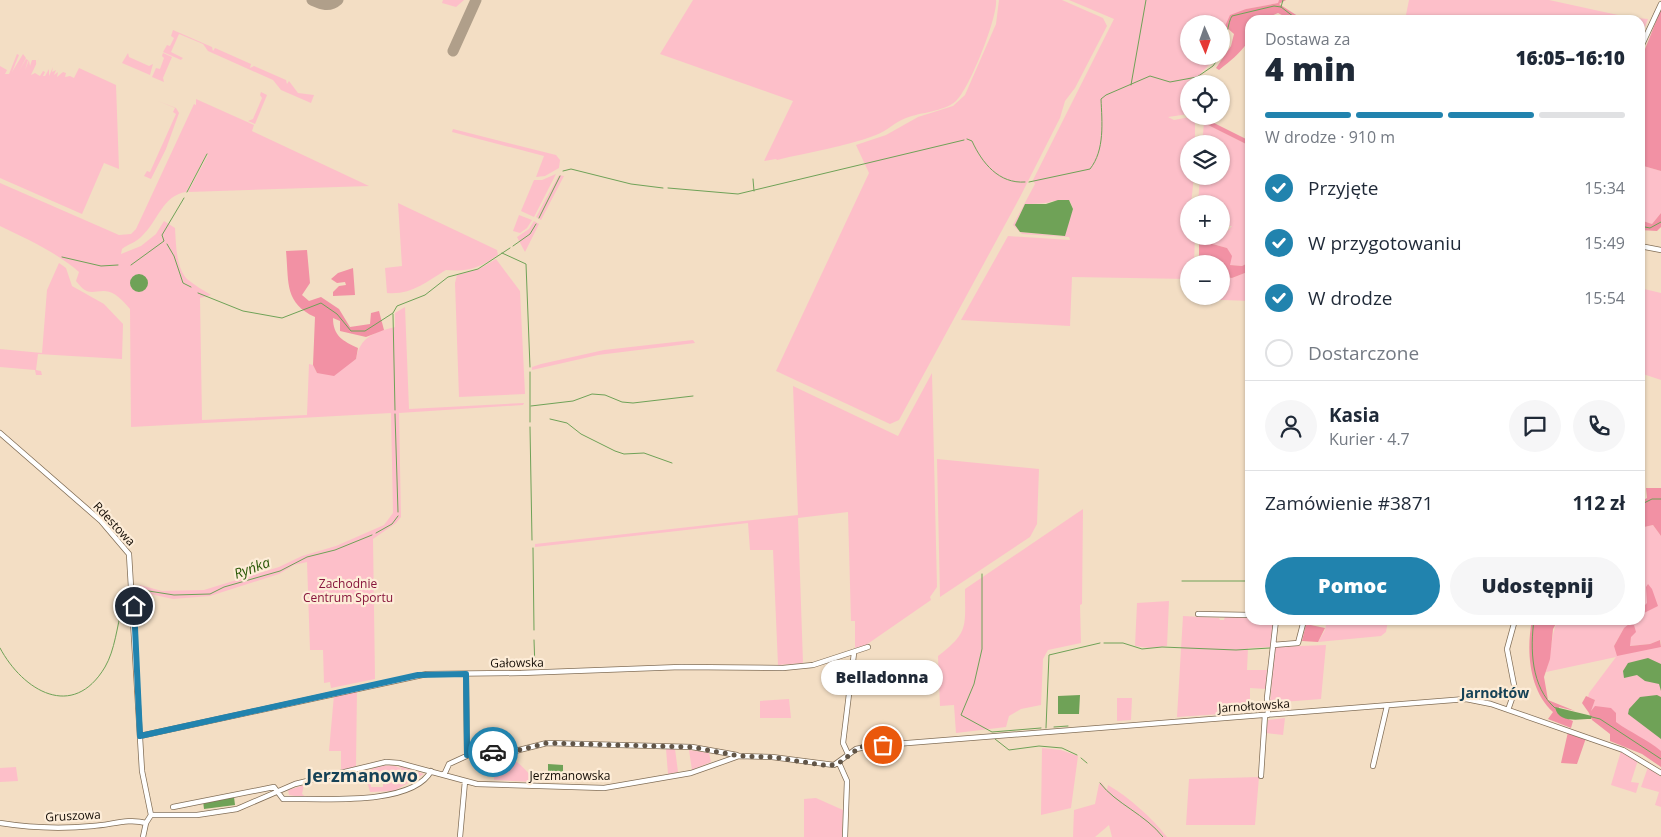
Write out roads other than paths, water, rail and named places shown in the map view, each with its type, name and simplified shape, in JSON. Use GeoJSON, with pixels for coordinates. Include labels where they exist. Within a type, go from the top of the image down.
{"type":"FeatureCollection","features":[{"type":"Feature","properties":{"kind":"street"},"geometry":{"type":"LineString","coordinates":[[1645,38],[1661,4]]}},
{"type":"Feature","properties":{"kind":"street"},"geometry":{"type":"LineString","coordinates":[[1645,247],[1661,250]]}},
{"type":"Feature","properties":{"kind":"street","name":"Rdestowa"},"geometry":{"type":"LineString","coordinates":[[0,433],[101,521],[129,554],[143,777],[151,815]]}},
{"type":"Feature","properties":{"kind":"street"},"geometry":{"type":"LineString","coordinates":[[1198,614],[1245,615]]}},
{"type":"Feature","properties":{"kind":"street"},"geometry":{"type":"LineString","coordinates":[[1261,776],[1275,625]]}},
{"type":"Feature","properties":{"kind":"street"},"geometry":{"type":"LineString","coordinates":[[1273,645],[1298,644],[1303,625]]}},
{"type":"Feature","properties":{"kind":"street"},"geometry":{"type":"LineString","coordinates":[[1508,710],[1516,690],[1507,650],[1514,625]]}},
{"type":"Feature","properties":{"kind":"street","name":"Gałowska"},"geometry":{"type":"LineString","coordinates":[[140,736],[418,675],[681,667],[783,668],[805,666],[868,648]]}},
{"type":"Feature","properties":{"kind":"street"},"geometry":{"type":"LineString","coordinates":[[848,754],[843,744],[854,653]]}},
{"type":"Feature","properties":{"kind":"street"},"geometry":{"type":"LineString","coordinates":[[466,674],[467,755]]}},
{"type":"Feature","properties":{"kind":"street","name":"Jarnołtowska"},"geometry":{"type":"LineString","coordinates":[[839,763],[848,754],[860,747],[1466,699],[1508,710],[1623,750],[1661,773]]}},
{"type":"Feature","properties":{"kind":"street"},"geometry":{"type":"LineString","coordinates":[[1373,766],[1387,706]]}},
{"type":"Feature","properties":{"kind":"street"},"geometry":{"type":"LineString","coordinates":[[444,775],[448,764],[467,755],[484,752],[511,752],[547,743],[692,747],[739,756]]}},
{"type":"Feature","properties":{"kind":"street"},"geometry":{"type":"LineString","coordinates":[[714,752],[718,763]]}},
{"type":"Feature","properties":{"kind":"street","name":"Jerzmanowska"},"geometry":{"type":"LineString","coordinates":[[151,815],[197,815],[246,807],[276,791],[295,784],[379,763],[399,763],[465,781],[497,785],[608,788],[691,774],[739,756],[772,757],[829,766],[839,763]]}},
{"type":"Feature","properties":{"kind":"street"},"geometry":{"type":"LineString","coordinates":[[839,763],[847,781],[845,837]]}},
{"type":"Feature","properties":{"kind":"street"},"geometry":{"type":"LineString","coordinates":[[173,807],[196,803],[202,799],[274,786],[283,799],[304,800],[386,795],[413,786],[431,771]]}},
{"type":"Feature","properties":{"kind":"street"},"geometry":{"type":"LineString","coordinates":[[460,837],[465,781]]}},
{"type":"Feature","properties":{"kind":"street"},"geometry":{"type":"LineString","coordinates":[[196,803],[197,815]]}},
{"type":"Feature","properties":{"kind":"street"},"geometry":{"type":"LineString","coordinates":[[142,837],[146,823],[151,815]]}},
{"type":"Feature","properties":{"kind":"street","name":"Gruszowa"},"geometry":{"type":"LineString","coordinates":[[0,823],[31,828],[60,828],[137,820],[146,823]]}},
{"type":"Feature","properties":{"kind":"waterway"},"geometry":{"type":"LineString","coordinates":[[1131,85],[1146,0]]}},
{"type":"Feature","properties":{"kind":"waterway"},"geometry":{"type":"LineString","coordinates":[[1281,7],[1283,0]]}},
{"type":"Feature","properties":{"kind":"waterway"},"geometry":{"type":"LineString","coordinates":[[1230,21],[1232,16],[1274,6],[1281,7],[1291,15]]}},
{"type":"Feature","properties":{"kind":"waterway"},"geometry":{"type":"LineString","coordinates":[[1029,182],[1090,169],[1098,153],[1102,136],[1101,99],[1106,95],[1150,76],[1170,82],[1197,77],[1214,65]]}},
{"type":"Feature","properties":{"kind":"waterway"},"geometry":{"type":"LineString","coordinates":[[967,139],[972,141],[986,164],[999,176],[1007,180],[1025,182]]}},
{"type":"Feature","properties":{"kind":"waterway"},"geometry":{"type":"LineString","coordinates":[[668,188],[738,194],[964,140]]}},
{"type":"Feature","properties":{"kind":"waterway"},"geometry":{"type":"LineString","coordinates":[[187,192],[207,154]]}},
{"type":"Feature","properties":{"kind":"waterway"},"geometry":{"type":"LineString","coordinates":[[563,171],[571,169],[631,184],[663,188]]}},
{"type":"Feature","properties":{"kind":"waterway"},"geometry":{"type":"LineString","coordinates":[[539,218],[560,176]]}},
{"type":"Feature","properties":{"kind":"waterway"},"geometry":{"type":"LineString","coordinates":[[753,179],[754,191]]}},
{"type":"Feature","properties":{"kind":"waterway"},"geometry":{"type":"LineString","coordinates":[[131,265],[164,241],[162,235],[184,198]]}},
{"type":"Feature","properties":{"kind":"waterway"},"geometry":{"type":"LineString","coordinates":[[1645,227],[1650,228],[1661,222]]}},
{"type":"Feature","properties":{"kind":"waterway"},"geometry":{"type":"LineString","coordinates":[[513,246],[530,234],[536,224]]}},
{"type":"Feature","properties":{"kind":"waterway"},"geometry":{"type":"LineString","coordinates":[[167,244],[174,256],[183,283],[191,287]]}},
{"type":"Feature","properties":{"kind":"waterway"},"geometry":{"type":"LineString","coordinates":[[198,293],[243,311],[282,318],[321,303],[337,314],[351,331],[365,331],[393,313],[397,306],[425,295],[448,277],[478,269],[510,248]]}},
{"type":"Feature","properties":{"kind":"waterway"},"geometry":{"type":"LineString","coordinates":[[502,253],[526,264],[530,367]]}},
{"type":"Feature","properties":{"kind":"waterway"},"geometry":{"type":"LineString","coordinates":[[62,257],[101,266],[118,265]]}},
{"type":"Feature","properties":{"kind":"waterway","name":"Ryńka"},"geometry":{"type":"LineString","coordinates":[[393,314],[395,410]]}},
{"type":"Feature","properties":{"kind":"waterway"},"geometry":{"type":"LineString","coordinates":[[530,372],[530,422]]}},
{"type":"Feature","properties":{"kind":"waterway"},"geometry":{"type":"LineString","coordinates":[[531,406],[573,401],[592,394],[605,395],[622,402],[633,403],[693,396]]}},
{"type":"Feature","properties":{"kind":"waterway","name":"Ryńka"},"geometry":{"type":"LineString","coordinates":[[395,414],[398,512]]}},
{"type":"Feature","properties":{"kind":"waterway"},"geometry":{"type":"LineString","coordinates":[[550,419],[567,423],[581,434],[615,451],[624,454],[644,453],[672,463]]}},
{"type":"Feature","properties":{"kind":"waterway"},"geometry":{"type":"LineString","coordinates":[[530,427],[532,540]]}},
{"type":"Feature","properties":{"kind":"waterway"},"geometry":{"type":"LineString","coordinates":[[1645,502],[1652,499],[1661,499]]}},
{"type":"Feature","properties":{"kind":"waterway","name":"Ryńka"},"geometry":{"type":"LineString","coordinates":[[376,533],[392,524],[398,516]]}},
{"type":"Feature","properties":{"kind":"waterway","name":"Ryńka"},"geometry":{"type":"LineString","coordinates":[[136,589],[174,595],[210,594],[224,587],[280,571],[307,557],[335,550],[372,535]]}},
{"type":"Feature","properties":{"kind":"waterway"},"geometry":{"type":"LineString","coordinates":[[533,548],[534,630]]}},
{"type":"Feature","properties":{"kind":"waterway"},"geometry":{"type":"LineString","coordinates":[[982,574],[982,649],[974,684],[961,715],[992,732],[1041,728]]}},
{"type":"Feature","properties":{"kind":"waterway"},"geometry":{"type":"LineString","coordinates":[[1182,581],[1245,581]]}},
{"type":"Feature","properties":{"kind":"waterway","name":"Ryńka"},"geometry":{"type":"LineString","coordinates":[[122,604],[126,591],[129,588]]}},
{"type":"Feature","properties":{"kind":"waterway","name":"Ryńka"},"geometry":{"type":"LineString","coordinates":[[0,648],[22,677],[35,687],[49,694],[64,696],[78,693],[92,683],[105,667],[113,646],[122,608]]}},
{"type":"Feature","properties":{"kind":"waterway"},"geometry":{"type":"LineString","coordinates":[[1534,625],[1532,643],[1537,679],[1547,699],[1555,708]]}},
{"type":"Feature","properties":{"kind":"waterway"},"geometry":{"type":"LineString","coordinates":[[534,640],[535,668]]}},
{"type":"Feature","properties":{"kind":"waterway"},"geometry":{"type":"LineString","coordinates":[[1046,728],[1049,655],[1100,643]]}},
{"type":"Feature","properties":{"kind":"waterway"},"geometry":{"type":"LineString","coordinates":[[1104,643],[1123,643],[1142,649],[1162,647],[1236,650],[1270,648]]}},
{"type":"Feature","properties":{"kind":"waterway"},"geometry":{"type":"LineString","coordinates":[[1592,717],[1600,719],[1661,759]]}},
{"type":"Feature","properties":{"kind":"waterway"},"geometry":{"type":"LineString","coordinates":[[1054,727],[1068,726]]}},
{"type":"Feature","properties":{"kind":"waterway"},"geometry":{"type":"LineString","coordinates":[[995,739],[1009,750],[1039,746],[1062,748],[1077,755]]}},
{"type":"Feature","properties":{"kind":"waterway"},"geometry":{"type":"LineString","coordinates":[[1081,758],[1087,763]]}},
{"type":"Feature","properties":{"kind":"waterway"},"geometry":{"type":"LineString","coordinates":[[1100,783],[1114,797],[1148,822],[1163,837]]}},
{"type":"Feature","properties":{"kind":"place","name":"Belladonna"},"geometry":{"type":"Point","coordinates":[883,745]}},
{"type":"Feature","properties":{"kind":"district","name":"Jarnołtów"},"geometry":{"type":"Point","coordinates":[1495,693]}},
{"type":"Feature","properties":{"kind":"district","name":"Jerzmanowo"},"geometry":{"type":"Point","coordinates":[362,776]}},
{"type":"Feature","properties":{"kind":"park label","name":"Zachodnie Centrum Sportu"},"geometry":{"type":"Point","coordinates":[348,591]}}]}
